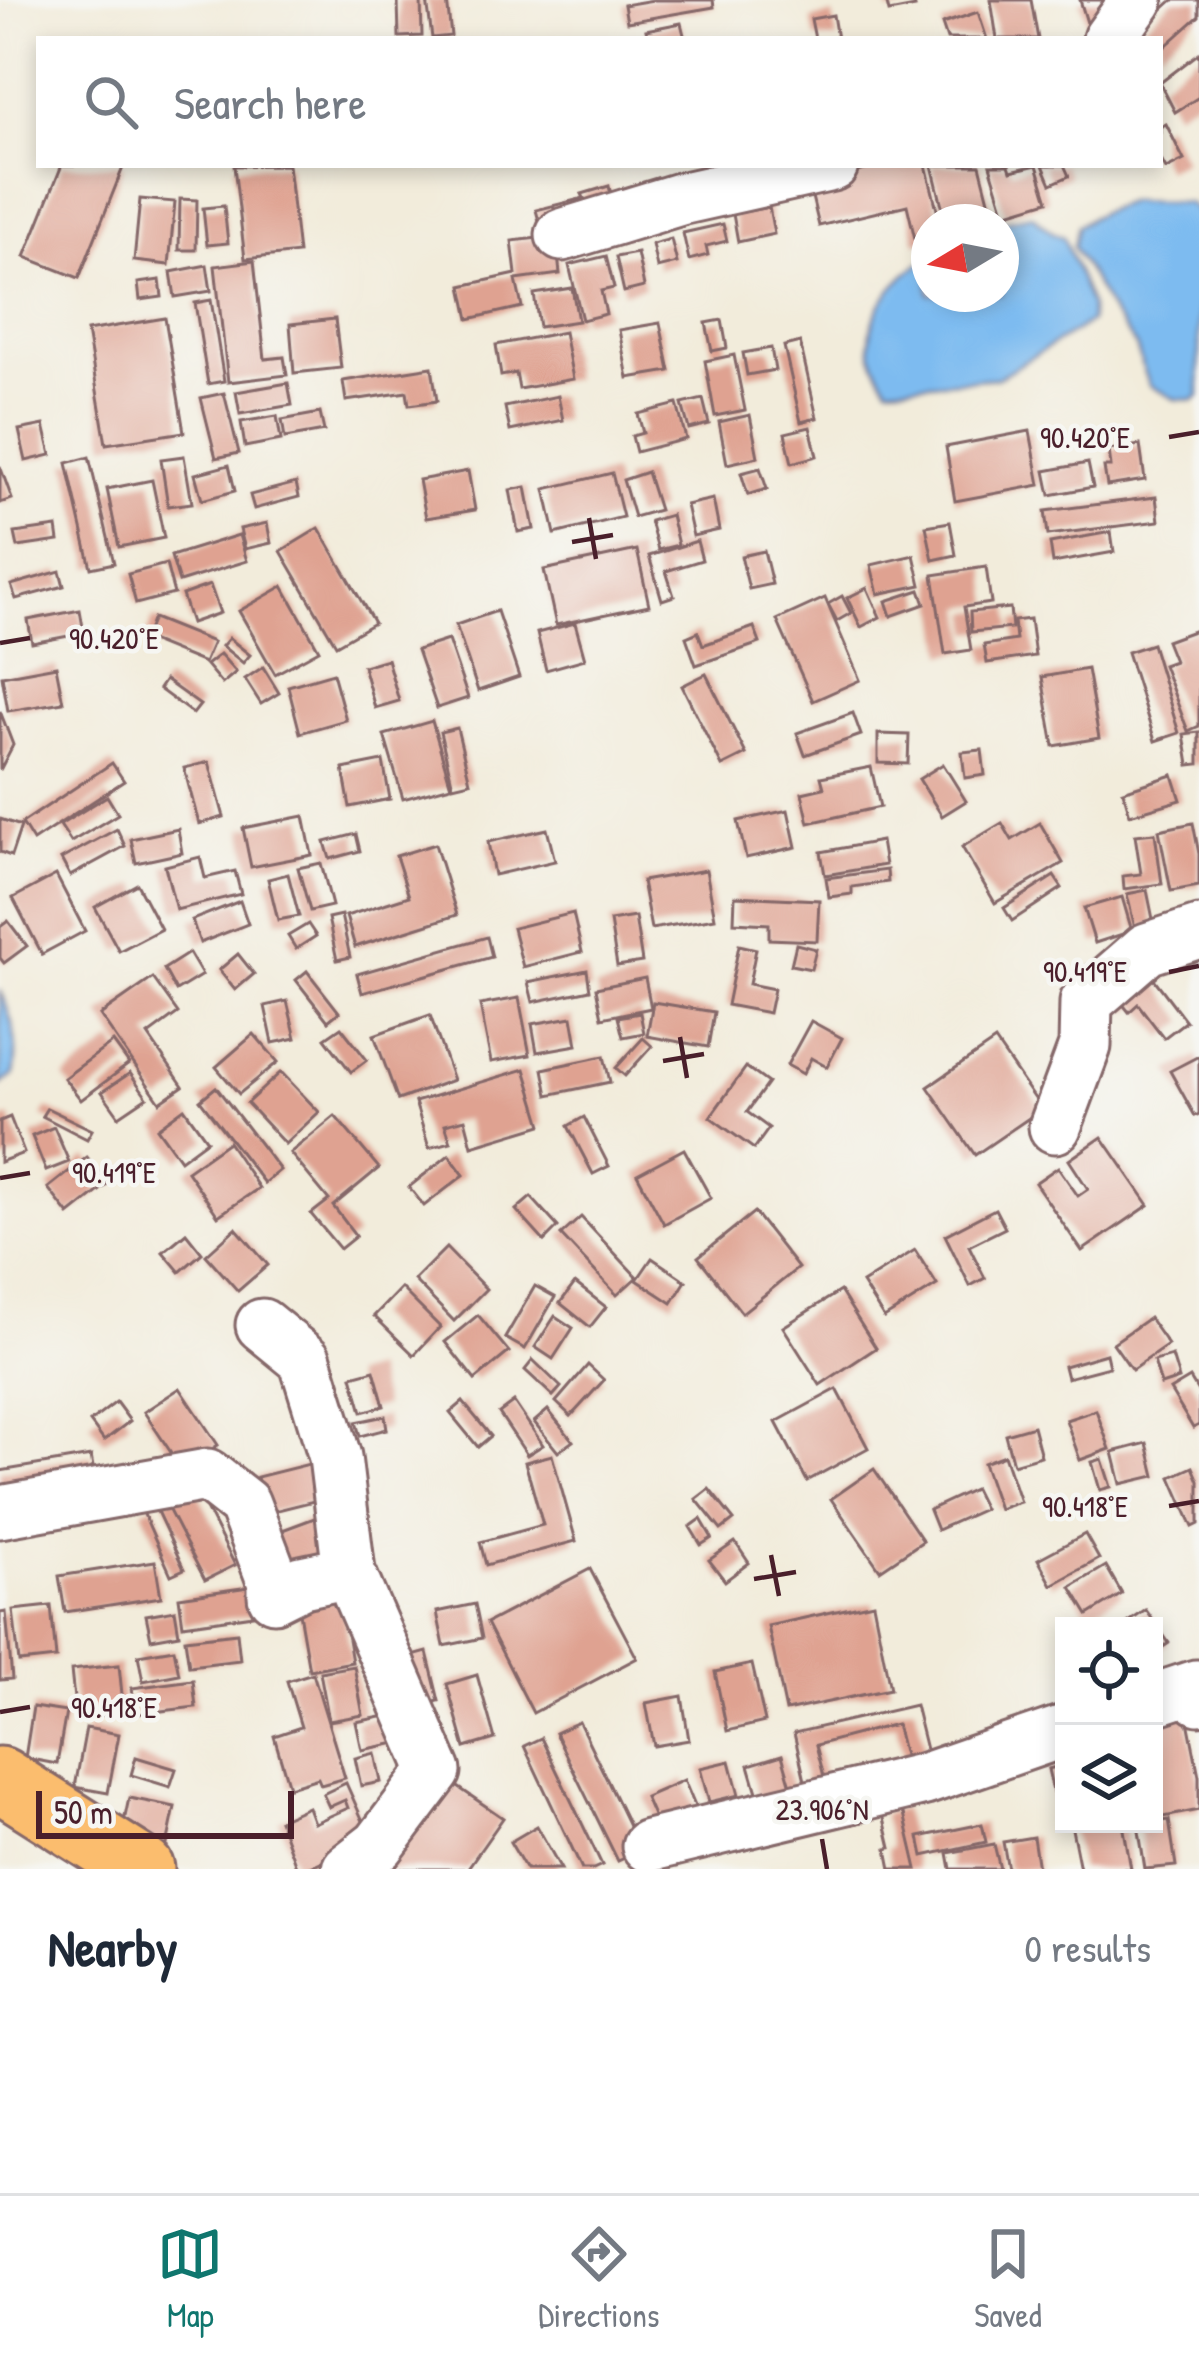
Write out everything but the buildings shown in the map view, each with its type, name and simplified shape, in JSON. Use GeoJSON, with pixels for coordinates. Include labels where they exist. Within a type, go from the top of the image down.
{"type":"FeatureCollection","features":[{"type":"Feature","properties":{"kind":"main road"},"geometry":{"type":"LineString","coordinates":[[0,1779],[142,1869]]}},
{"type":"Feature","properties":{"kind":"street"},"geometry":{"type":"LineString","coordinates":[[1111,36],[1138,0]]}},
{"type":"Feature","properties":{"kind":"street"},"geometry":{"type":"LineString","coordinates":[[562,235],[680,199],[819,168]]}},
{"type":"Feature","properties":{"kind":"street"},"geometry":{"type":"LineString","coordinates":[[1055,1127],[1085,1046],[1086,1002],[1147,949],[1199,932]]}},
{"type":"Feature","properties":{"kind":"street"},"geometry":{"type":"LineString","coordinates":[[262,1325],[305,1360],[335,1457],[349,1572],[435,1771],[379,1845],[348,1869]]}},
{"type":"Feature","properties":{"kind":"street"},"geometry":{"type":"LineString","coordinates":[[0,1512],[207,1475],[244,1504],[274,1583],[274,1596],[302,1582],[349,1572]]}},
{"type":"Feature","properties":{"kind":"street"},"geometry":{"type":"LineString","coordinates":[[1163,1697],[1196,1686],[1199,1699]]}},
{"type":"Feature","properties":{"kind":"street"},"geometry":{"type":"LineString","coordinates":[[648,1846],[925,1779],[1055,1734]]}},
{"type":"Feature","properties":{"kind":"water"},"geometry":{"type":"Polygon","coordinates":[[[1129,201],[1188,203],[1199,214],[1199,396],[1194,400],[1175,399],[1149,385],[1136,346],[1073,247],[1077,226],[1129,201]]]}},
{"type":"Feature","properties":{"kind":"water"},"geometry":{"type":"Polygon","coordinates":[[[1032,215],[1063,237],[1090,305],[1090,322],[997,378],[888,386],[872,355],[870,336],[886,296],[911,270],[911,312],[1019,312],[1019,218],[1032,215]]]}},
{"type":"Feature","properties":{"kind":"water"},"geometry":{"type":"Polygon","coordinates":[[[0,990],[16,1053],[14,1075],[0,1085],[0,990]]]}}]}
